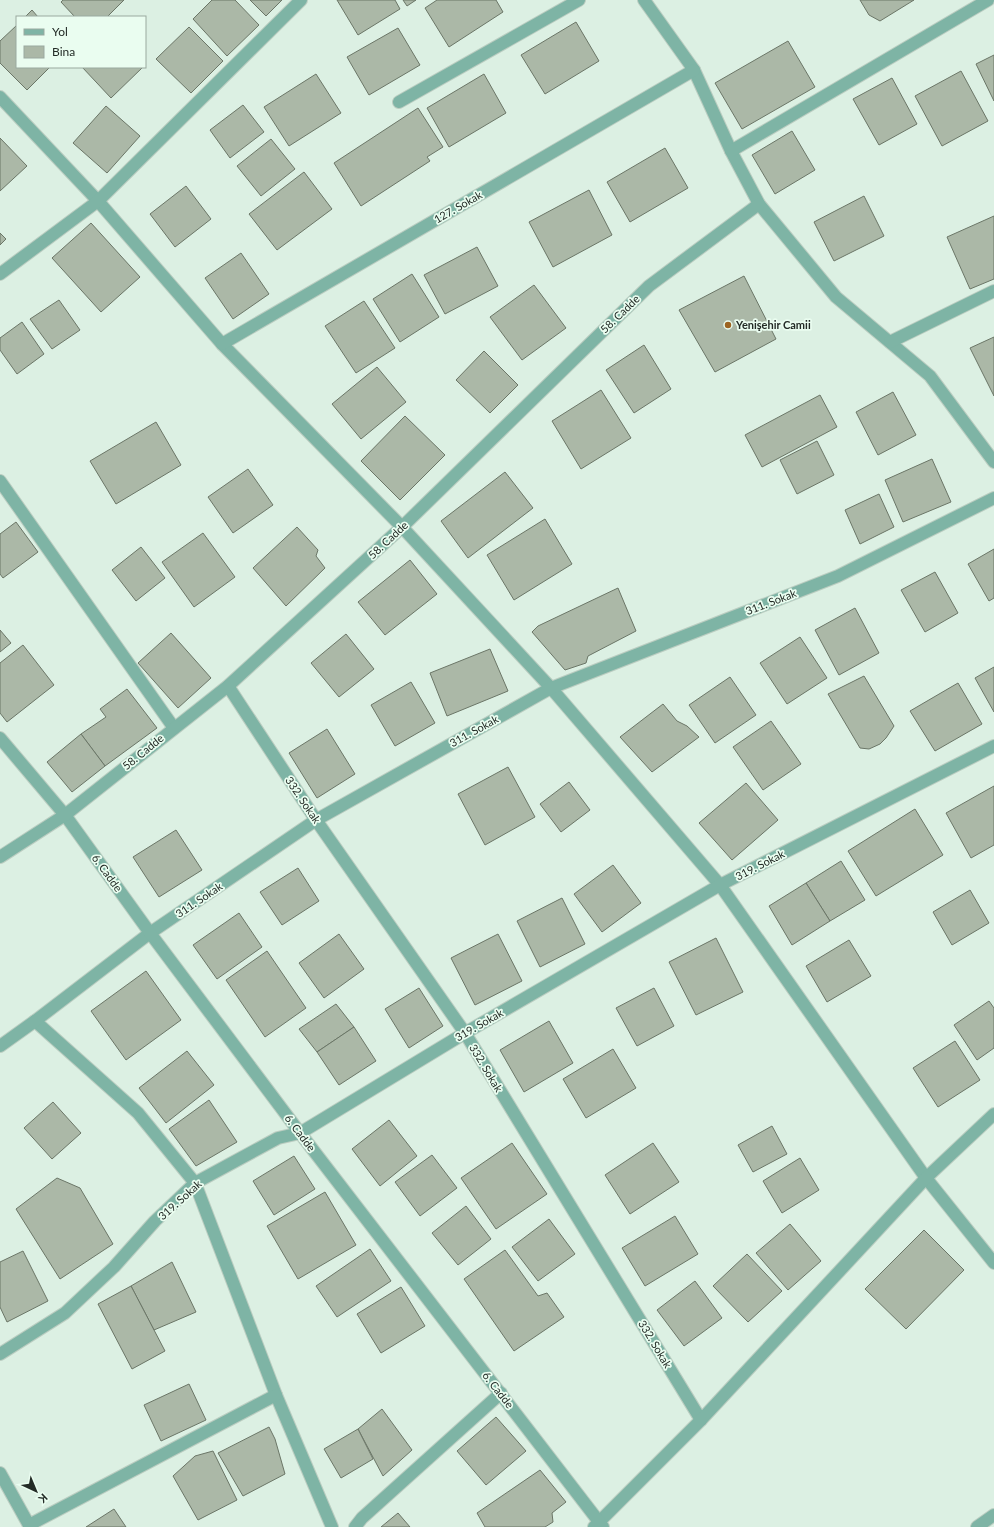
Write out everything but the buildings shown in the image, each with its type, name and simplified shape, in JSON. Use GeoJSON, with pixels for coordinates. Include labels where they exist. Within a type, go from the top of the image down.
{"type":"FeatureCollection","features":[{"type":"Feature","properties":{"kind":"street"},"geometry":{"type":"LineString","coordinates":[[0,274],[98,201],[301,0]]}},
{"type":"Feature","properties":{"kind":"street"},"geometry":{"type":"LineString","coordinates":[[399,102],[579,0]]}},
{"type":"Feature","properties":{"kind":"street"},"geometry":{"type":"LineString","coordinates":[[644,0],[694,70],[731,151],[759,204],[836,297],[930,376],[994,462]]}},
{"type":"Feature","properties":{"kind":"street"},"geometry":{"type":"LineString","coordinates":[[731,151],[988,0]]}},
{"type":"Feature","properties":{"kind":"street","name":"127. Sokak"},"geometry":{"type":"LineString","coordinates":[[222,344],[694,70]]}},
{"type":"Feature","properties":{"kind":"street"},"geometry":{"type":"LineString","coordinates":[[0,98],[98,201],[222,344],[402,528],[551,688],[720,885],[926,1178],[994,1263]]}},
{"type":"Feature","properties":{"kind":"street","name":"58. Cadde"},"geometry":{"type":"LineString","coordinates":[[0,857],[65,815],[228,686],[402,528],[649,286],[759,204]]}},
{"type":"Feature","properties":{"kind":"street"},"geometry":{"type":"LineString","coordinates":[[890,342],[994,291]]}},
{"type":"Feature","properties":{"kind":"street"},"geometry":{"type":"LineString","coordinates":[[0,481],[174,728]]}},
{"type":"Feature","properties":{"kind":"street","name":"311. Sokak"},"geometry":{"type":"LineString","coordinates":[[0,1046],[150,933],[316,820],[551,688],[838,576],[994,498]]}},
{"type":"Feature","properties":{"kind":"street","name":"332. Sokak"},"geometry":{"type":"LineString","coordinates":[[228,686],[316,820],[465,1033],[701,1420]]}},
{"type":"Feature","properties":{"kind":"street","name":"6. Cadde"},"geometry":{"type":"LineString","coordinates":[[0,738],[65,815],[150,933],[300,1133],[501,1393],[599,1525]]}},
{"type":"Feature","properties":{"kind":"street","name":"319. Sokak"},"geometry":{"type":"LineString","coordinates":[[0,1354],[65,1313],[114,1267],[155,1221],[195,1183],[278,1138],[300,1133],[465,1033],[720,885],[994,746]]}},
{"type":"Feature","properties":{"kind":"street"},"geometry":{"type":"LineString","coordinates":[[35,1021],[138,1113],[195,1183],[276,1394],[332,1527]]}},
{"type":"Feature","properties":{"kind":"street"},"geometry":{"type":"LineString","coordinates":[[599,1525],[701,1420],[926,1178],[994,1114]]}},
{"type":"Feature","properties":{"kind":"street"},"geometry":{"type":"LineString","coordinates":[[356,1527],[362,1518],[501,1393]]}},
{"type":"Feature","properties":{"kind":"street"},"geometry":{"type":"LineString","coordinates":[[0,1473],[29,1526],[276,1394]]}},
{"type":"Feature","properties":{"kind":"street"},"geometry":{"type":"LineString","coordinates":[[977,1527],[994,1515]]}},
{"type":"Feature","properties":{"kind":"place","name":"Yenişehir Camii"},"geometry":{"type":"Point","coordinates":[728,325]}}]}
